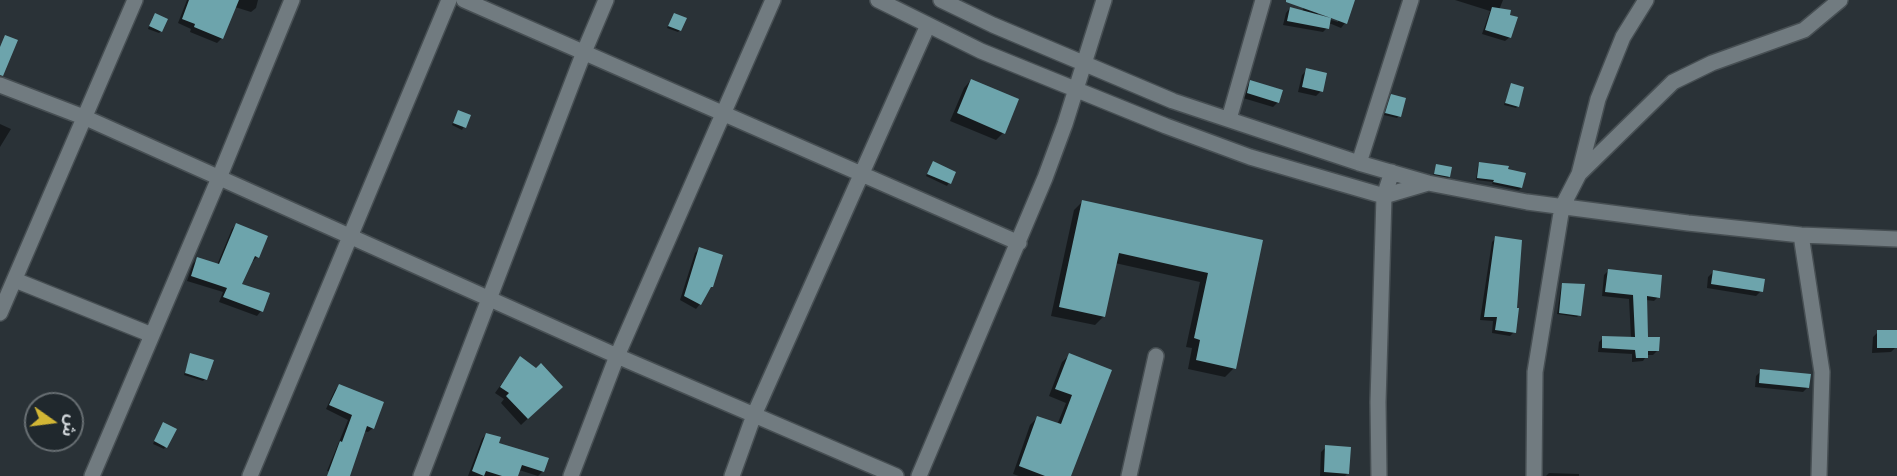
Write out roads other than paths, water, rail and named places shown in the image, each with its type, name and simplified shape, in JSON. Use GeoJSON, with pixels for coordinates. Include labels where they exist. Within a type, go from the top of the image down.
{"type":"FeatureCollection","features":[{"type":"Feature","properties":{"kind":"street"},"geometry":{"type":"LineString","coordinates":[[0,313],[135,0]]}},
{"type":"Feature","properties":{"kind":"street"},"geometry":{"type":"LineString","coordinates":[[92,476],[292,0]]}},
{"type":"Feature","properties":{"kind":"street"},"geometry":{"type":"LineString","coordinates":[[250,476],[449,0]]}},
{"type":"Feature","properties":{"kind":"street"},"geometry":{"type":"LineString","coordinates":[[464,0],[1019,243]]}},
{"type":"Feature","properties":{"kind":"street"},"geometry":{"type":"LineString","coordinates":[[421,476],[488,298],[606,0]]}},
{"type":"Feature","properties":{"kind":"street"},"geometry":{"type":"LineString","coordinates":[[571,476],[617,356],[773,0]]}},
{"type":"Feature","properties":{"kind":"street"},"geometry":{"type":"LineString","coordinates":[[878,0],[981,51],[1166,126],[1250,157],[1384,196],[1428,183]]}},
{"type":"Feature","properties":{"kind":"street"},"geometry":{"type":"LineString","coordinates":[[941,0],[1173,101],[1359,163],[1428,183],[1562,207],[1801,235],[1897,238]]}},
{"type":"Feature","properties":{"kind":"street"},"geometry":{"type":"LineString","coordinates":[[919,476],[1019,243],[1065,124],[1104,0]]}},
{"type":"Feature","properties":{"kind":"street"},"geometry":{"type":"LineString","coordinates":[[1229,119],[1263,0]]}},
{"type":"Feature","properties":{"kind":"street"},"geometry":{"type":"LineString","coordinates":[[1359,163],[1411,0]]}},
{"type":"Feature","properties":{"kind":"street"},"geometry":{"type":"LineString","coordinates":[[1534,476],[1535,372],[1562,207],[1578,174],[1598,99],[1623,37],[1646,0]]}},
{"type":"Feature","properties":{"kind":"street"},"geometry":{"type":"LineString","coordinates":[[1578,174],[1673,82],[1712,63],[1804,30],[1840,0]]}},
{"type":"Feature","properties":{"kind":"street"},"geometry":{"type":"LineString","coordinates":[[732,476],[754,415],[928,25]]}},
{"type":"Feature","properties":{"kind":"street"},"geometry":{"type":"LineString","coordinates":[[0,85],[86,118],[617,356],[896,476]]}},
{"type":"Feature","properties":{"kind":"street"},"geometry":{"type":"LineString","coordinates":[[1379,476],[1378,402],[1384,196],[1392,172]]}},
{"type":"Feature","properties":{"kind":"street"},"geometry":{"type":"LineString","coordinates":[[1801,235],[1822,372],[1819,476]]}},
{"type":"Feature","properties":{"kind":"street"},"geometry":{"type":"LineString","coordinates":[[15,280],[152,335]]}},
{"type":"Feature","properties":{"kind":"street"},"geometry":{"type":"LineString","coordinates":[[1129,476],[1156,356]]}}]}
